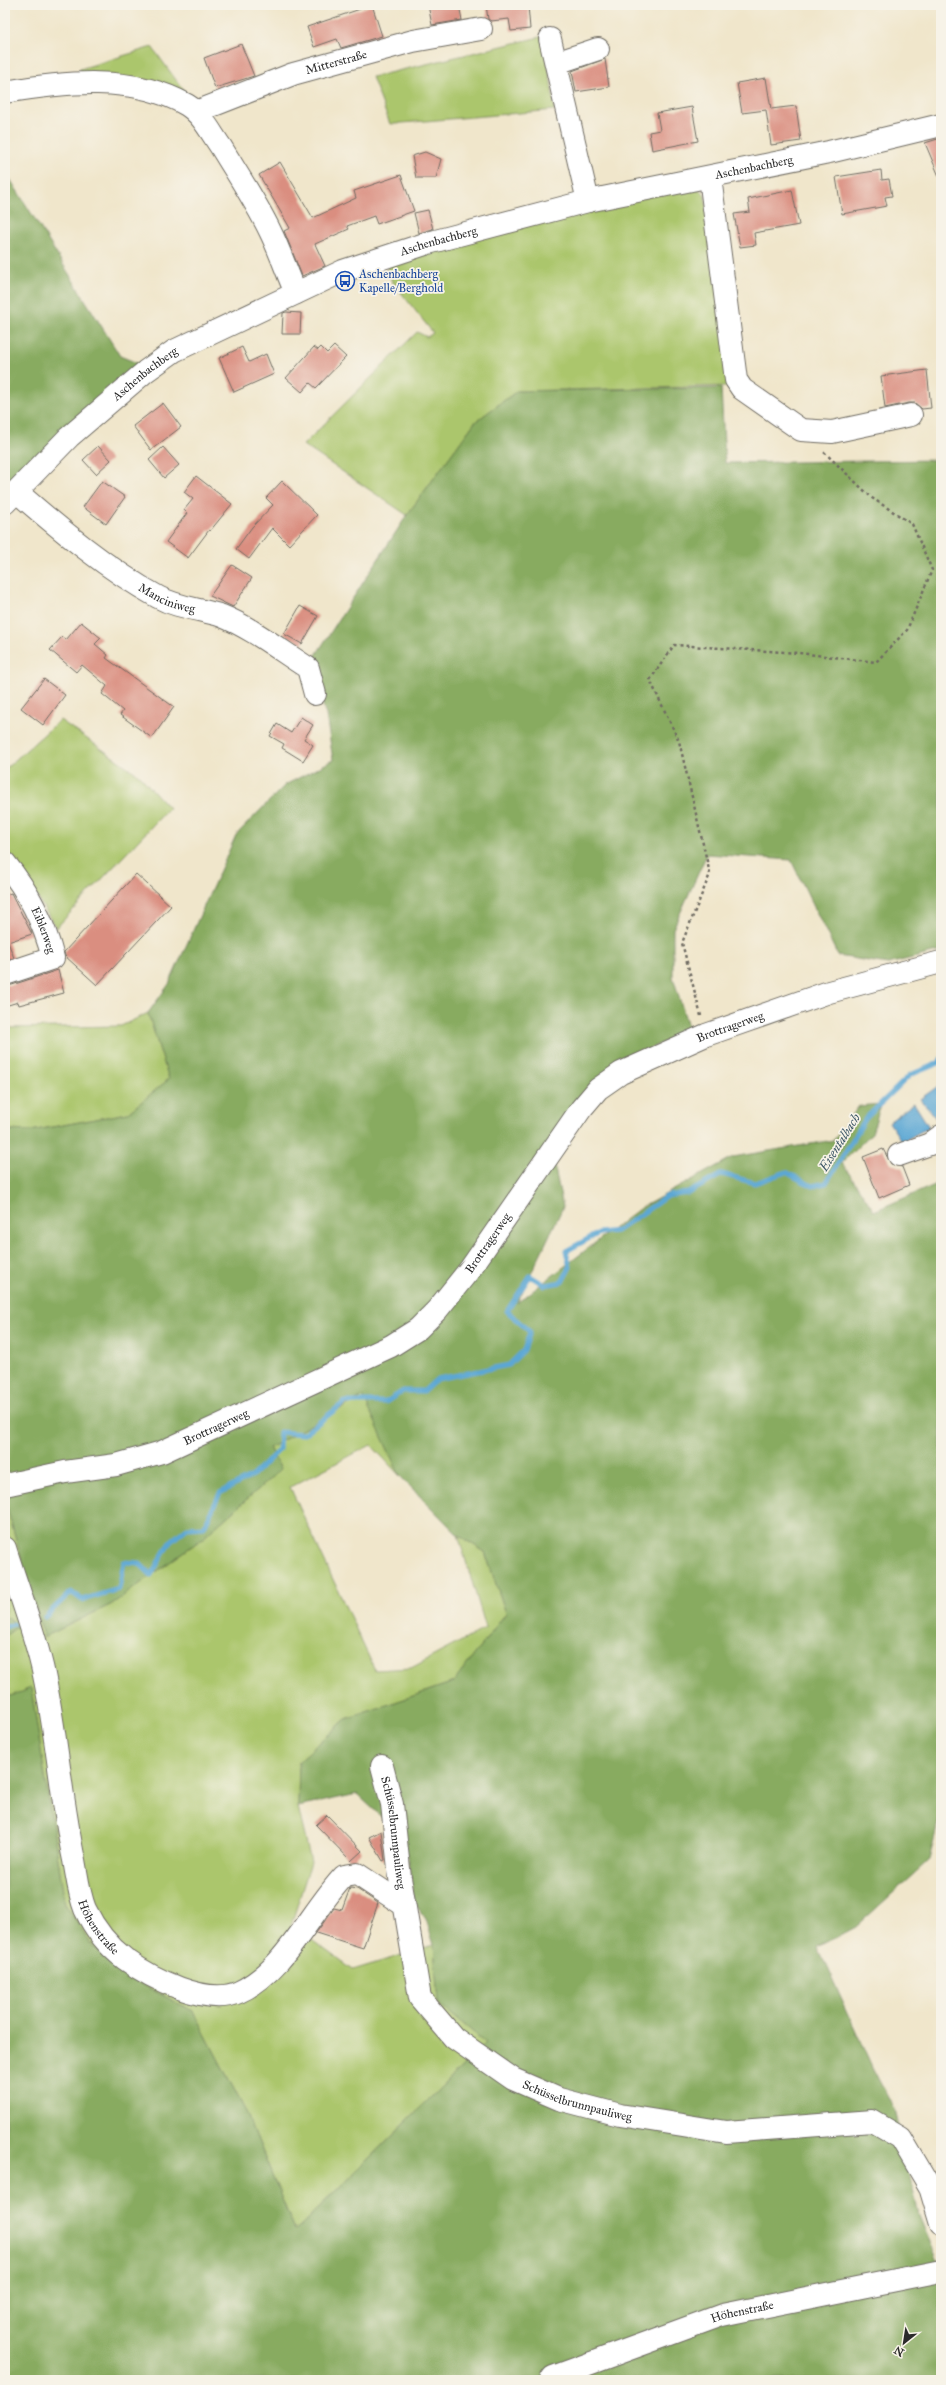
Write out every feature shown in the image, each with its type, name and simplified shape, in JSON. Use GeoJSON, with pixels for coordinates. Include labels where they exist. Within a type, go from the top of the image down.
{"type":"FeatureCollection","features":[{"type":"Feature","properties":{"kind":"street","name":"Mitterstraße"},"geometry":{"type":"LineString","coordinates":[[196,112],[293,74],[413,41],[481,29]]}},
{"type":"Feature","properties":{"kind":"street"},"geometry":{"type":"LineString","coordinates":[[550,39],[588,201]]}},
{"type":"Feature","properties":{"kind":"street"},"geometry":{"type":"LineString","coordinates":[[556,63],[598,50]]}},
{"type":"Feature","properties":{"kind":"street"},"geometry":{"type":"LineString","coordinates":[[5,92],[102,83],[157,92],[187,105],[196,112],[211,132],[259,209],[271,232],[296,293]]}},
{"type":"Feature","properties":{"kind":"street","name":"Aschenbachberg"},"geometry":{"type":"LineString","coordinates":[[11,498],[69,437],[151,367],[174,351],[296,293],[374,260],[428,243],[588,201],[873,143],[941,125]]}},
{"type":"Feature","properties":{"kind":"street"},"geometry":{"type":"LineString","coordinates":[[710,176],[736,380],[742,389],[801,430],[832,432],[911,415]]}},
{"type":"Feature","properties":{"kind":"street","name":"Manciniweg"},"geometry":{"type":"LineString","coordinates":[[11,498],[64,532],[122,574],[158,597],[173,604],[229,619],[308,668],[315,694]]}},
{"type":"Feature","properties":{"kind":"street","name":"Eiblerweg"},"geometry":{"type":"LineString","coordinates":[[5,863],[19,880],[36,907],[46,931],[54,958],[8,973]]}},
{"type":"Feature","properties":{"kind":"street","name":"Brottragerweg"},"geometry":{"type":"LineString","coordinates":[[10,1486],[64,1472],[116,1465],[162,1452],[391,1346],[418,1329],[437,1310],[470,1269],[581,1109],[598,1089],[621,1073],[706,1035],[829,992],[941,962]]}},
{"type":"Feature","properties":{"kind":"street"},"geometry":{"type":"LineString","coordinates":[[899,1155],[930,1144],[941,1136]]}},
{"type":"Feature","properties":{"kind":"street","name":"Höhenstraße"},"geometry":{"type":"LineString","coordinates":[[5,1548],[44,1674],[69,1836],[84,1907],[92,1923],[106,1941],[124,1958],[146,1972],[180,1988],[204,1995],[225,1996],[247,1988],[275,1965],[344,1876],[357,1874],[404,1905]]}},
{"type":"Feature","properties":{"kind":"street","name":"Schüsselbrunnpauliweg"},"geometry":{"type":"LineString","coordinates":[[382,1766],[392,1804],[404,1905],[420,1998],[454,2038],[513,2079],[559,2099],[620,2115],[726,2132],[872,2121],[901,2138],[930,2187],[941,2224]]}},
{"type":"Feature","properties":{"kind":"street","name":"Höhenstraße"},"geometry":{"type":"LineString","coordinates":[[551,2380],[553,2377],[722,2315],[941,2271]]}},
{"type":"Feature","properties":{"kind":"path"},"geometry":{"type":"LineString","coordinates":[[706,1035],[682,943],[710,874],[679,741],[650,680],[674,645],[799,653],[876,662],[908,630],[932,570],[912,524],[872,498],[801,430]]}},
{"type":"Feature","properties":{"kind":"green space"},"geometry":{"type":"Polygon","coordinates":[[[544,36],[555,110],[390,124],[372,77],[544,36]]]}},
{"type":"Feature","properties":{"kind":"green space"},"geometry":{"type":"Polygon","coordinates":[[[152,47],[190,99],[83,77],[80,69],[152,47]]]}},
{"type":"Feature","properties":{"kind":"green space"},"geometry":{"type":"Polygon","coordinates":[[[5,171],[120,356],[142,365],[5,494],[5,171]]]}},
{"type":"Feature","properties":{"kind":"green space"},"geometry":{"type":"Polygon","coordinates":[[[698,188],[705,196],[733,386],[517,391],[475,422],[407,515],[303,445],[417,332],[427,337],[433,333],[392,281],[387,269],[393,258],[660,193],[698,188]]]}},
{"type":"Feature","properties":{"kind":"green space"},"geometry":{"type":"Polygon","coordinates":[[[721,388],[725,463],[941,460],[941,951],[888,964],[838,956],[791,860],[707,854],[673,929],[673,977],[689,1030],[612,1067],[550,1145],[563,1207],[517,1303],[639,1209],[733,1157],[834,1140],[859,1106],[881,1104],[872,1133],[842,1163],[874,1211],[937,1184],[941,1186],[941,1811],[929,1860],[856,1927],[818,1947],[873,2069],[894,2109],[919,2216],[941,2268],[941,2380],[5,2380],[5,1698],[31,1688],[65,1904],[91,1944],[133,1980],[193,2011],[248,2116],[295,2231],[486,2043],[438,2003],[434,1945],[426,1919],[415,1904],[404,1838],[357,1794],[298,1807],[299,1761],[346,1719],[454,1682],[506,1613],[485,1552],[458,1535],[400,1476],[363,1396],[269,1448],[281,1469],[203,1538],[112,1604],[44,1637],[5,1501],[5,1130],[31,1131],[128,1113],[169,1079],[148,1013],[169,984],[236,835],[285,785],[333,760],[326,715],[310,664],[407,515],[475,422],[517,391],[721,388]]]}},
{"type":"Feature","properties":{"kind":"green space"},"geometry":{"type":"Polygon","coordinates":[[[60,720],[139,775],[169,808],[56,928],[21,871],[5,851],[5,769],[60,720]]]}},
{"type":"Feature","properties":{"kind":"green space"},"geometry":{"type":"Polygon","coordinates":[[[148,1013],[169,1079],[128,1113],[31,1131],[5,1130],[5,1028],[121,1026],[148,1013]]]}},
{"type":"Feature","properties":{"kind":"green space"},"geometry":{"type":"Polygon","coordinates":[[[364,1396],[400,1476],[371,1445],[290,1487],[375,1670],[411,1668],[486,1628],[458,1535],[485,1552],[506,1613],[454,1682],[346,1719],[299,1761],[298,1807],[311,1862],[291,1925],[353,1970],[434,1945],[438,2003],[486,2043],[295,2231],[248,2116],[193,2011],[133,1980],[91,1944],[65,1904],[31,1689],[5,1698],[5,1636],[18,1626],[8,1617],[5,1619],[5,1501],[44,1637],[112,1604],[203,1538],[281,1469],[269,1448],[364,1396]]]}},
{"type":"Feature","properties":{"kind":"green space"},"geometry":{"type":"Polygon","coordinates":[[[8,1617],[18,1626],[5,1636],[5,1619],[8,1617]]]}},
{"type":"Feature","properties":{"kind":"water"},"geometry":{"type":"Polygon","coordinates":[[[941,1084],[941,1118],[938,1121],[920,1099],[941,1084]]]}},
{"type":"Feature","properties":{"kind":"water"},"geometry":{"type":"Polygon","coordinates":[[[914,1103],[929,1127],[902,1142],[889,1122],[914,1103]]]}},
{"type":"Feature","properties":{"kind":"building"},"geometry":{"type":"Polygon","coordinates":[[[372,5],[382,36],[341,48],[337,39],[314,47],[307,27],[372,5]]]}},
{"type":"Feature","properties":{"kind":"building"},"geometry":{"type":"Polygon","coordinates":[[[428,5],[459,5],[462,20],[432,25],[428,5]]]}},
{"type":"Feature","properties":{"kind":"building"},"geometry":{"type":"Polygon","coordinates":[[[486,5],[528,5],[530,29],[511,31],[509,19],[491,21],[488,19],[486,5]]]}},
{"type":"Feature","properties":{"kind":"building"},"geometry":{"type":"Polygon","coordinates":[[[241,44],[254,76],[215,88],[204,58],[241,44]]]}},
{"type":"Feature","properties":{"kind":"building"},"geometry":{"type":"Polygon","coordinates":[[[605,59],[609,87],[576,92],[572,71],[605,59]]]}},
{"type":"Feature","properties":{"kind":"building"},"geometry":{"type":"Polygon","coordinates":[[[766,78],[771,109],[796,106],[801,141],[771,145],[766,110],[742,113],[737,83],[766,78]]]}},
{"type":"Feature","properties":{"kind":"building"},"geometry":{"type":"Polygon","coordinates":[[[692,107],[698,141],[652,150],[649,132],[660,130],[657,113],[692,107]]]}},
{"type":"Feature","properties":{"kind":"building"},"geometry":{"type":"Polygon","coordinates":[[[941,138],[941,181],[925,143],[941,138]]]}},
{"type":"Feature","properties":{"kind":"building"},"geometry":{"type":"Polygon","coordinates":[[[425,152],[441,159],[436,178],[416,178],[412,156],[425,152]]]}},
{"type":"Feature","properties":{"kind":"building"},"geometry":{"type":"Polygon","coordinates":[[[280,162],[313,218],[356,198],[354,191],[401,175],[414,211],[377,224],[374,216],[347,226],[349,229],[315,244],[325,266],[302,276],[284,231],[290,228],[259,175],[280,162]]]}},
{"type":"Feature","properties":{"kind":"building"},"geometry":{"type":"Polygon","coordinates":[[[881,170],[882,180],[889,179],[892,196],[885,197],[887,206],[842,214],[836,177],[881,170]]]}},
{"type":"Feature","properties":{"kind":"building"},"geometry":{"type":"Polygon","coordinates":[[[792,190],[799,225],[754,233],[756,245],[740,247],[734,214],[750,212],[748,199],[792,190]]]}},
{"type":"Feature","properties":{"kind":"building"},"geometry":{"type":"Polygon","coordinates":[[[428,210],[433,229],[419,233],[414,213],[428,210]]]}},
{"type":"Feature","properties":{"kind":"building"},"geometry":{"type":"Polygon","coordinates":[[[283,313],[301,313],[300,334],[282,334],[283,313]]]}},
{"type":"Feature","properties":{"kind":"building"},"geometry":{"type":"Polygon","coordinates":[[[334,346],[346,357],[316,388],[310,383],[302,392],[286,378],[314,347],[318,350],[321,347],[327,353],[334,346]]]}},
{"type":"Feature","properties":{"kind":"building"},"geometry":{"type":"Polygon","coordinates":[[[242,347],[249,362],[266,354],[274,374],[234,392],[219,358],[242,347]]]}},
{"type":"Feature","properties":{"kind":"building"},"geometry":{"type":"Polygon","coordinates":[[[927,370],[931,408],[922,409],[915,403],[909,403],[885,408],[881,376],[927,370]]]}},
{"type":"Feature","properties":{"kind":"building"},"geometry":{"type":"Polygon","coordinates":[[[163,403],[181,427],[151,450],[133,426],[163,403]]]}},
{"type":"Feature","properties":{"kind":"building"},"geometry":{"type":"Polygon","coordinates":[[[98,446],[111,460],[96,474],[83,460],[98,446]]]}},
{"type":"Feature","properties":{"kind":"building"},"geometry":{"type":"Polygon","coordinates":[[[163,447],[179,465],[164,478],[149,460],[163,447]]]}},
{"type":"Feature","properties":{"kind":"building"},"geometry":{"type":"Polygon","coordinates":[[[196,476],[232,504],[210,531],[209,530],[188,558],[166,542],[187,513],[184,510],[193,499],[184,492],[196,476]]]}},
{"type":"Feature","properties":{"kind":"building"},"geometry":{"type":"Polygon","coordinates":[[[102,481],[125,497],[106,524],[83,507],[102,481]]]}},
{"type":"Feature","properties":{"kind":"building"},"geometry":{"type":"Polygon","coordinates":[[[282,481],[317,515],[289,545],[272,528],[249,559],[236,549],[252,527],[273,505],[266,498],[282,481]]]}},
{"type":"Feature","properties":{"kind":"building"},"geometry":{"type":"Polygon","coordinates":[[[232,565],[252,578],[233,607],[210,596],[232,565]]]}},
{"type":"Feature","properties":{"kind":"building"},"geometry":{"type":"Polygon","coordinates":[[[300,606],[318,616],[302,644],[284,634],[300,606]]]}},
{"type":"Feature","properties":{"kind":"building"},"geometry":{"type":"Polygon","coordinates":[[[81,622],[101,638],[95,644],[108,655],[106,658],[174,707],[152,738],[120,715],[123,711],[102,694],[107,686],[82,665],[76,672],[50,650],[62,637],[66,640],[81,622]]]}},
{"type":"Feature","properties":{"kind":"building"},"geometry":{"type":"Polygon","coordinates":[[[44,679],[65,695],[43,725],[21,708],[44,679]]]}},
{"type":"Feature","properties":{"kind":"building"},"geometry":{"type":"Polygon","coordinates":[[[301,717],[313,725],[304,739],[313,745],[303,761],[282,748],[284,744],[270,736],[277,724],[291,733],[301,717]]]}},
{"type":"Feature","properties":{"kind":"building"},"geometry":{"type":"Polygon","coordinates":[[[136,874],[171,906],[97,985],[65,956],[64,952],[136,874]]]}},
{"type":"Feature","properties":{"kind":"building"},"geometry":{"type":"Polygon","coordinates":[[[11,893],[32,934],[8,942],[14,958],[5,961],[5,895],[11,893]]]}},
{"type":"Feature","properties":{"kind":"building"},"geometry":{"type":"Polygon","coordinates":[[[58,970],[64,993],[19,1005],[18,1002],[5,1006],[5,985],[12,985],[58,970]]]}},
{"type":"Feature","properties":{"kind":"building"},"geometry":{"type":"Polygon","coordinates":[[[883,1149],[891,1164],[902,1167],[909,1185],[879,1198],[863,1157],[883,1149]]]}},
{"type":"Feature","properties":{"kind":"building"},"geometry":{"type":"Polygon","coordinates":[[[327,1815],[362,1851],[351,1861],[316,1825],[327,1815]]]}},
{"type":"Feature","properties":{"kind":"building"},"geometry":{"type":"Polygon","coordinates":[[[381,1831],[385,1860],[383,1861],[369,1837],[381,1831]]]}},
{"type":"Feature","properties":{"kind":"building"},"geometry":{"type":"Polygon","coordinates":[[[350,1888],[357,1889],[378,1903],[363,1948],[316,1933],[334,1908],[342,1910],[350,1888]]]}},
{"type":"Feature","properties":{"kind":"waterway","name":"Eisentalbach"},"geometry":{"type":"LineString","coordinates":[[45,1617],[71,1592],[82,1600],[119,1589],[124,1562],[139,1563],[151,1575],[170,1542],[187,1528],[204,1527],[220,1493],[252,1476],[279,1450],[280,1432],[304,1434],[345,1402],[386,1402],[403,1391],[424,1391],[437,1379],[509,1365],[524,1350],[530,1332],[507,1311],[530,1276],[545,1285],[562,1282],[570,1267],[566,1251],[599,1233],[617,1231],[667,1196],[688,1193],[722,1174],[755,1183],[786,1172],[812,1186],[826,1183],[866,1118],[910,1075],[939,1063],[941,1059]]}},
{"type":"Feature","properties":{"kind":"waterway","name":"Eisentalbach"},"geometry":{"type":"LineString","coordinates":[[5,1627],[14,1624]]}},
{"type":"Feature","properties":{"kind":"place","name":"Aschenbachberg Kapelle/Berghold"},"geometry":{"type":"Point","coordinates":[345,281]}}]}
